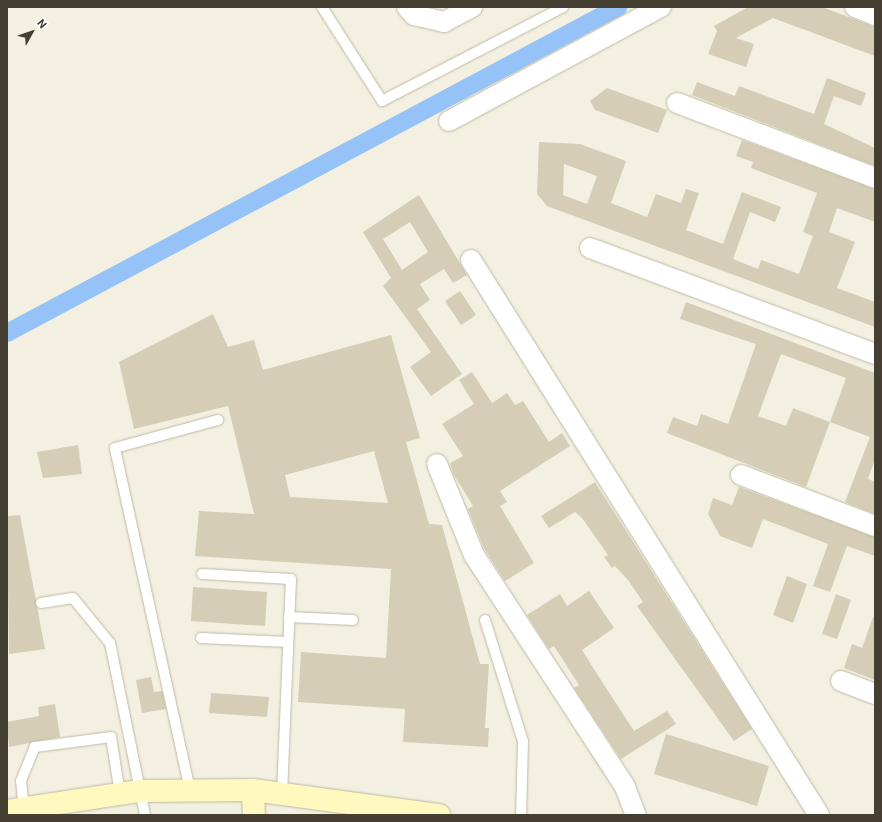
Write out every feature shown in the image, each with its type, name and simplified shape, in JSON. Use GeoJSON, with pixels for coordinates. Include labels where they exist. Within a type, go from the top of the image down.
{"type":"FeatureCollection","features":[{"type":"Feature","properties":{"kind":"main road"},"geometry":{"type":"LineString","coordinates":[[253,790],[254,815]]}},
{"type":"Feature","properties":{"kind":"main road"},"geometry":{"type":"LineString","coordinates":[[16,810],[130,792],[253,790],[282,794],[345,810],[439,815]]}},
{"type":"Feature","properties":{"kind":"street"},"geometry":{"type":"LineString","coordinates":[[407,7],[414,15],[444,22],[472,7]]}},
{"type":"Feature","properties":{"kind":"street"},"geometry":{"type":"LineString","coordinates":[[449,121],[661,7]]}},
{"type":"Feature","properties":{"kind":"street"},"geometry":{"type":"LineString","coordinates":[[855,7],[875,15]]}},
{"type":"Feature","properties":{"kind":"street"},"geometry":{"type":"LineString","coordinates":[[677,103],[875,178]]}},
{"type":"Feature","properties":{"kind":"street"},"geometry":{"type":"LineString","coordinates":[[590,248],[875,354]]}},
{"type":"Feature","properties":{"kind":"street"},"geometry":{"type":"LineString","coordinates":[[471,260],[820,815]]}},
{"type":"Feature","properties":{"kind":"street"},"geometry":{"type":"LineString","coordinates":[[437,464],[474,555],[625,787],[636,815]]}},
{"type":"Feature","properties":{"kind":"street"},"geometry":{"type":"LineString","coordinates":[[741,475],[875,526]]}},
{"type":"Feature","properties":{"kind":"street"},"geometry":{"type":"LineString","coordinates":[[841,681],[875,694]]}},
{"type":"Feature","properties":{"kind":"lane"},"geometry":{"type":"LineString","coordinates":[[322,7],[382,101],[563,7]]}},
{"type":"Feature","properties":{"kind":"lane"},"geometry":{"type":"LineString","coordinates":[[190,790],[115,448],[218,420]]}},
{"type":"Feature","properties":{"kind":"lane"},"geometry":{"type":"LineString","coordinates":[[202,574],[291,579],[282,794]]}},
{"type":"Feature","properties":{"kind":"lane"},"geometry":{"type":"LineString","coordinates":[[41,603],[73,598],[110,643],[130,792]]}},
{"type":"Feature","properties":{"kind":"lane"},"geometry":{"type":"LineString","coordinates":[[290,617],[353,620]]}},
{"type":"Feature","properties":{"kind":"lane"},"geometry":{"type":"LineString","coordinates":[[485,620],[523,741],[521,815]]}},
{"type":"Feature","properties":{"kind":"lane"},"geometry":{"type":"LineString","coordinates":[[201,638],[288,642]]}},
{"type":"Feature","properties":{"kind":"lane"},"geometry":{"type":"LineString","coordinates":[[16,810],[21,781],[35,747],[112,737],[130,792],[145,815]]}},
{"type":"Feature","properties":{"kind":"building"},"geometry":{"type":"Polygon","coordinates":[[[748,7],[822,7],[875,27],[875,56],[773,18],[736,38],[754,44],[746,67],[708,54],[717,31],[714,26],[748,7]]]}},
{"type":"Feature","properties":{"kind":"building"},"geometry":{"type":"Polygon","coordinates":[[[827,78],[866,93],[861,106],[834,96],[824,124],[875,148],[875,166],[692,95],[697,82],[735,96],[739,86],[814,114],[827,78]]]}},
{"type":"Feature","properties":{"kind":"building"},"geometry":{"type":"Polygon","coordinates":[[[607,88],[667,110],[658,133],[595,110],[590,101],[607,88]]]}},
{"type":"Feature","properties":{"kind":"building"},"geometry":{"type":"Polygon","coordinates":[[[742,140],[875,189],[875,222],[837,208],[829,232],[855,242],[837,288],[875,302],[875,327],[547,206],[537,194],[539,142],[580,144],[626,161],[611,203],[647,217],[656,194],[681,203],[686,189],[699,193],[686,230],[723,244],[742,192],[781,207],[775,222],[750,212],[733,259],[758,269],[761,260],[799,274],[813,236],[803,232],[817,193],[751,168],[753,162],[736,156],[742,140]],[[564,164],[563,195],[587,204],[597,176],[564,164]]]}},
{"type":"Feature","properties":{"kind":"building"},"geometry":{"type":"Polygon","coordinates":[[[419,195],[467,275],[453,283],[444,269],[420,284],[430,300],[417,309],[462,374],[431,396],[410,367],[431,352],[383,286],[391,278],[363,232],[419,195]],[[410,222],[383,239],[402,270],[428,252],[410,222]]]}},
{"type":"Feature","properties":{"kind":"building"},"geometry":{"type":"Polygon","coordinates":[[[460,291],[476,315],[461,325],[445,301],[460,291]]]}},
{"type":"Feature","properties":{"kind":"building"},"geometry":{"type":"Polygon","coordinates":[[[686,302],[875,373],[875,459],[868,479],[875,482],[875,514],[845,502],[870,437],[830,422],[806,487],[667,433],[673,417],[697,426],[701,414],[728,424],[756,344],[680,319],[686,302]],[[781,354],[758,416],[786,426],[793,408],[830,422],[846,378],[781,354]]]}},
{"type":"Feature","properties":{"kind":"building"},"geometry":{"type":"Polygon","coordinates":[[[213,314],[228,347],[254,340],[263,370],[391,335],[420,438],[406,442],[429,524],[442,525],[480,664],[489,664],[485,728],[489,728],[488,747],[403,742],[405,709],[298,702],[301,652],[386,658],[391,569],[195,556],[199,511],[254,514],[228,406],[134,429],[119,362],[213,314]],[[374,451],[285,475],[290,497],[388,503],[374,451]]]}},
{"type":"Feature","properties":{"kind":"building"},"geometry":{"type":"Polygon","coordinates":[[[472,372],[492,403],[507,393],[515,405],[523,401],[549,442],[562,433],[570,446],[500,491],[507,502],[500,506],[534,563],[505,581],[484,548],[468,509],[473,506],[454,475],[450,463],[463,456],[442,424],[474,404],[459,380],[472,372]]]}},
{"type":"Feature","properties":{"kind":"building"},"geometry":{"type":"Polygon","coordinates":[[[78,445],[82,474],[43,478],[37,452],[78,445]]]}},
{"type":"Feature","properties":{"kind":"building"},"geometry":{"type":"Polygon","coordinates":[[[595,482],[752,729],[734,741],[637,606],[643,602],[628,580],[615,566],[612,568],[604,557],[608,555],[582,518],[575,512],[549,528],[541,516],[595,482]]]}},
{"type":"Feature","properties":{"kind":"building"},"geometry":{"type":"Polygon","coordinates":[[[739,487],[875,537],[875,556],[847,546],[830,592],[813,586],[828,544],[763,519],[752,548],[720,536],[708,514],[713,498],[732,505],[739,487]]]}},
{"type":"Feature","properties":{"kind":"building"},"geometry":{"type":"Polygon","coordinates":[[[20,515],[45,649],[9,654],[7,516],[20,515]]]}},
{"type":"Feature","properties":{"kind":"building"},"geometry":{"type":"Polygon","coordinates":[[[787,576],[807,584],[793,623],[773,615],[787,576]]]}},
{"type":"Feature","properties":{"kind":"building"},"geometry":{"type":"Polygon","coordinates":[[[193,587],[267,592],[265,626],[191,621],[193,587]]]}},
{"type":"Feature","properties":{"kind":"building"},"geometry":{"type":"Polygon","coordinates":[[[589,591],[614,628],[582,650],[634,731],[667,711],[676,724],[621,759],[574,688],[579,685],[554,646],[549,649],[527,615],[560,594],[567,606],[589,591]]]}},
{"type":"Feature","properties":{"kind":"building"},"geometry":{"type":"Polygon","coordinates":[[[836,594],[851,600],[837,639],[822,634],[836,594]]]}},
{"type":"Feature","properties":{"kind":"building"},"geometry":{"type":"Polygon","coordinates":[[[873,617],[875,617],[875,680],[844,668],[852,644],[862,648],[873,617]]]}},
{"type":"Feature","properties":{"kind":"building"},"geometry":{"type":"Polygon","coordinates":[[[151,677],[154,692],[162,691],[166,709],[142,713],[136,680],[151,677]]]}},
{"type":"Feature","properties":{"kind":"building"},"geometry":{"type":"Polygon","coordinates":[[[211,693],[269,697],[267,717],[209,713],[211,693]]]}},
{"type":"Feature","properties":{"kind":"building"},"geometry":{"type":"Polygon","coordinates":[[[55,704],[60,737],[9,747],[7,722],[39,716],[38,707],[55,704]]]}},
{"type":"Feature","properties":{"kind":"building"},"geometry":{"type":"Polygon","coordinates":[[[666,734],[769,766],[757,806],[654,774],[666,734]]]}},
{"type":"Feature","properties":{"kind":"waterway"},"geometry":{"type":"LineString","coordinates":[[7,333],[618,7]]}}]}
